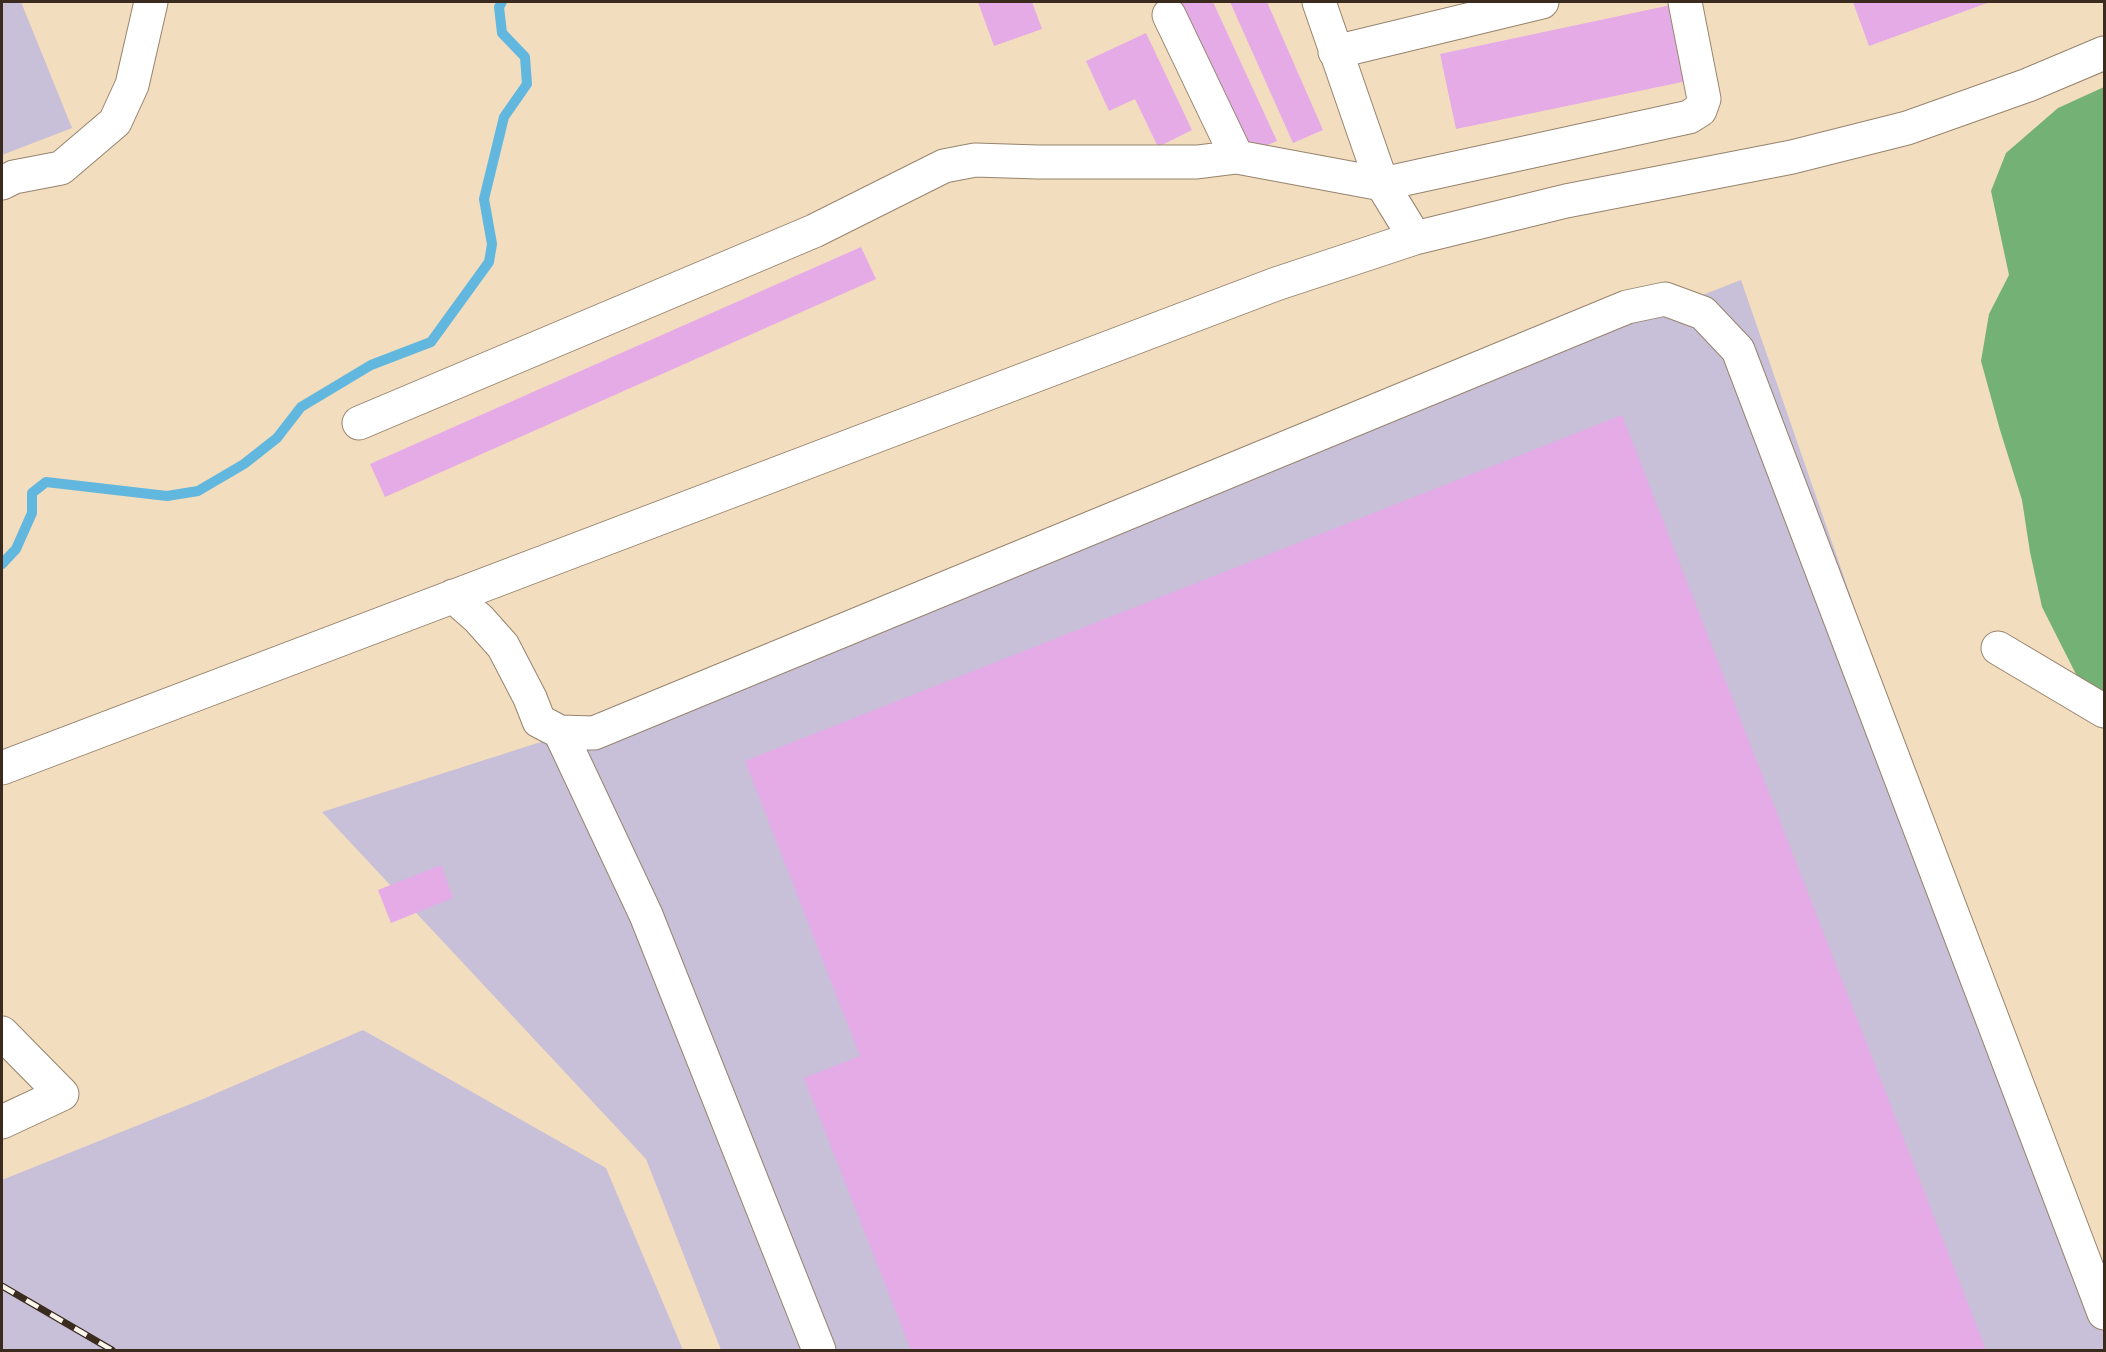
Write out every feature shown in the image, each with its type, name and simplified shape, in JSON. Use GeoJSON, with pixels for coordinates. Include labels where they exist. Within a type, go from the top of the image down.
{"type":"FeatureCollection","features":[{"type":"Feature","properties":{"kind":"street"},"geometry":{"type":"LineString","coordinates":[[2,183],[14,177],[61,168],[115,122],[132,85],[151,2]]}},
{"type":"Feature","properties":{"kind":"street"},"geometry":{"type":"LineString","coordinates":[[1319,2],[1382,184],[1415,238]]}},
{"type":"Feature","properties":{"kind":"street"},"geometry":{"type":"LineString","coordinates":[[1335,52],[1542,2]]}},
{"type":"Feature","properties":{"kind":"street"},"geometry":{"type":"LineString","coordinates":[[359,423],[814,231],[944,166],[975,160],[1197,162],[1238,157],[1382,184],[1689,117],[1700,110],[1704,99],[1685,2]]}},
{"type":"Feature","properties":{"kind":"street"},"geometry":{"type":"LineString","coordinates":[[1168,15],[1238,157]]}},
{"type":"Feature","properties":{"kind":"street"},"geometry":{"type":"LineString","coordinates":[[2,768],[1276,284],[1415,238],[1566,201],[1792,157],[1907,128],[2028,85],[2104,53]]}},
{"type":"Feature","properties":{"kind":"street"},"geometry":{"type":"LineString","coordinates":[[453,596],[479,619],[503,646],[530,698],[539,721],[560,732],[594,733],[1627,307],[1665,299],[1703,313],[1738,350],[2104,1313]]}},
{"type":"Feature","properties":{"kind":"street"},"geometry":{"type":"LineString","coordinates":[[1998,648],[2104,711]]}},
{"type":"Feature","properties":{"kind":"street"},"geometry":{"type":"LineString","coordinates":[[560,732],[646,915],[819,1350]]}},
{"type":"Feature","properties":{"kind":"street"},"geometry":{"type":"LineString","coordinates":[[2,1033],[62,1094],[2,1122]]}},
{"type":"Feature","properties":{"kind":"shaded area"},"geometry":{"type":"Polygon","coordinates":[[[2,2],[21,2],[72,128],[2,155],[2,2]]]}},
{"type":"Feature","properties":{"kind":"shaded area"},"geometry":{"type":"Polygon","coordinates":[[[1741,280],[2104,1327],[2104,1350],[721,1350],[646,1159],[322,812],[619,717],[1741,280]]]}},
{"type":"Feature","properties":{"kind":"shaded area"},"geometry":{"type":"Polygon","coordinates":[[[363,1030],[606,1168],[683,1350],[2,1350],[2,1180],[203,1099],[363,1030]]]}},
{"type":"Feature","properties":{"kind":"green space"},"geometry":{"type":"Polygon","coordinates":[[[2104,87],[2104,712],[2082,686],[2042,607],[2022,500],[1981,361],[1989,314],[2009,275],[1991,191],[2006,153],[2058,108],[2104,87]]]}},
{"type":"Feature","properties":{"kind":"building"},"geometry":{"type":"Polygon","coordinates":[[[978,2],[1032,2],[1042,29],[994,46],[978,2]]]}},
{"type":"Feature","properties":{"kind":"building"},"geometry":{"type":"Polygon","coordinates":[[[1178,2],[1213,2],[1277,141],[1247,154],[1178,2]]]}},
{"type":"Feature","properties":{"kind":"building"},"geometry":{"type":"Polygon","coordinates":[[[1230,2],[1267,2],[1323,130],[1293,143],[1230,2]]]}},
{"type":"Feature","properties":{"kind":"building"},"geometry":{"type":"Polygon","coordinates":[[[1853,2],[1990,2],[1869,46],[1853,2]]]}},
{"type":"Feature","properties":{"kind":"building"},"geometry":{"type":"Polygon","coordinates":[[[1671,5],[1687,81],[1456,129],[1440,54],[1671,5]]]}},
{"type":"Feature","properties":{"kind":"building"},"geometry":{"type":"Polygon","coordinates":[[[1146,33],[1192,130],[1158,147],[1135,99],[1109,111],[1086,61],[1146,33]]]}},
{"type":"Feature","properties":{"kind":"building"},"geometry":{"type":"Polygon","coordinates":[[[861,247],[876,279],[385,497],[370,464],[861,247]]]}},
{"type":"Feature","properties":{"kind":"building"},"geometry":{"type":"Polygon","coordinates":[[[1622,415],[1986,1350],[911,1350],[804,1078],[860,1056],[745,761],[1622,415]]]}},
{"type":"Feature","properties":{"kind":"building"},"geometry":{"type":"Polygon","coordinates":[[[441,865],[453,898],[391,923],[378,890],[441,865]]]}},
{"type":"Feature","properties":{"kind":"waterway"},"geometry":{"type":"LineString","coordinates":[[2,564],[16,549],[32,513],[32,493],[46,482],[167,496],[198,491],[244,464],[277,438],[301,407],[371,365],[431,342],[489,262],[492,244],[484,199],[504,117],[527,84],[525,57],[502,33],[499,7],[502,2]]}},
{"type":"Feature","properties":{"kind":"railway"},"geometry":{"type":"LineString","coordinates":[[2,1286],[112,1350]]}}]}
